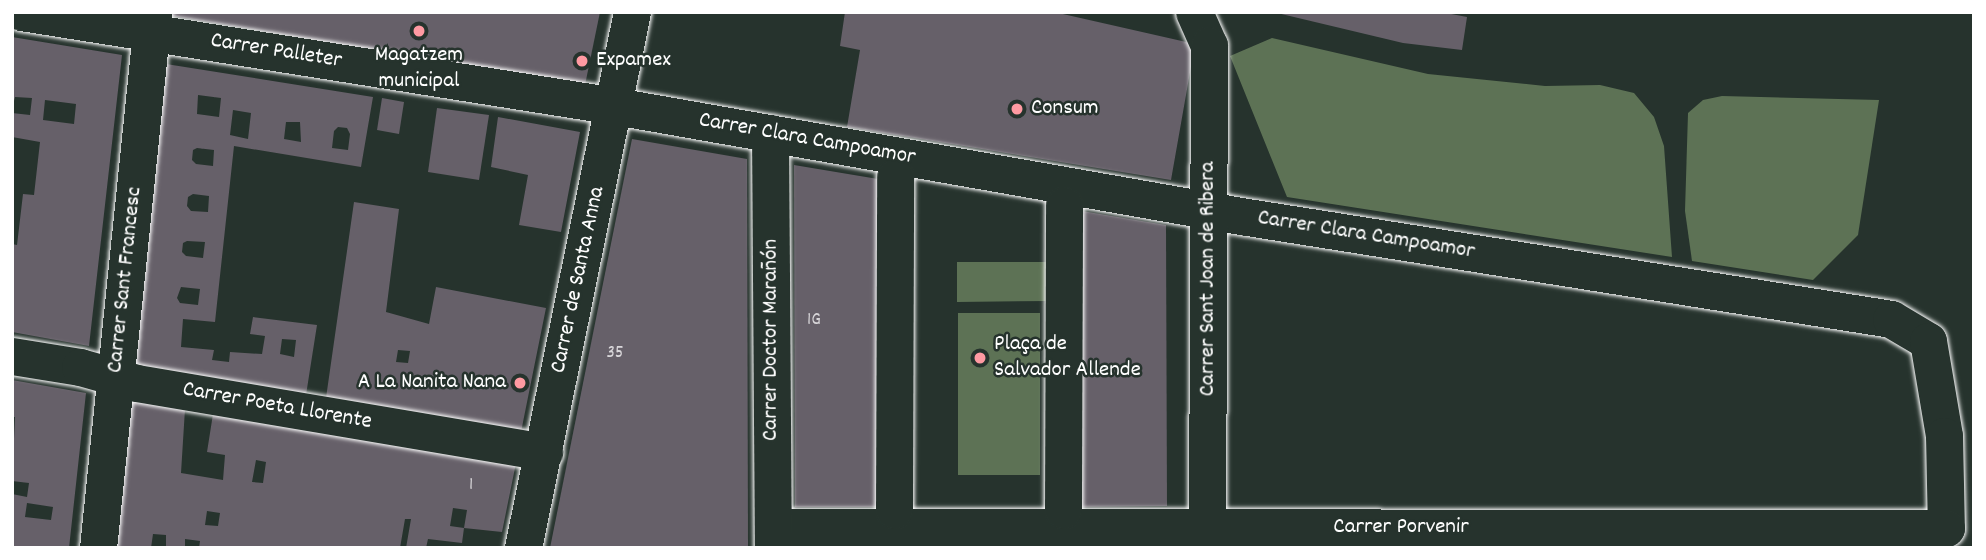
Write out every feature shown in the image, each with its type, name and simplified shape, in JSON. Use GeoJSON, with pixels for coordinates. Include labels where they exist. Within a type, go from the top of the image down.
{"type":"FeatureCollection","features":[{"type":"Feature","properties":{"kind":"street","name":"Carrer Palleter"},"geometry":{"type":"LineString","coordinates":[[21,12],[152,22],[615,106]]}},
{"type":"Feature","properties":{"kind":"street","name":"Carrer de Santa Anna"},"geometry":{"type":"LineString","coordinates":[[523,548],[632,12]]}},
{"type":"Feature","properties":{"kind":"street","name":"Carrer Sant Joan de Ribera"},"geometry":{"type":"LineString","coordinates":[[1195,13],[1209,45],[1207,538]]}},
{"type":"Feature","properties":{"kind":"street","name":"Carrer Sant Francesc"},"geometry":{"type":"LineString","coordinates":[[98,548],[152,22]]}},
{"type":"Feature","properties":{"kind":"street","name":"Carrer Clara Campoamor"},"geometry":{"type":"LineString","coordinates":[[615,106],[1209,210],[1891,319],[1928,341],[1944,436],[1946,528]]}},
{"type":"Feature","properties":{"kind":"street","name":"Carrer Doctor Marañón"},"geometry":{"type":"LineString","coordinates":[[770,133],[773,537]]}},
{"type":"Feature","properties":{"kind":"street"},"geometry":{"type":"LineString","coordinates":[[894,510],[895,177]]}},
{"type":"Feature","properties":{"kind":"street"},"geometry":{"type":"LineString","coordinates":[[1063,510],[1064,205]]}},
{"type":"Feature","properties":{"kind":"street","name":"Carrer Poeta Llorente"},"geometry":{"type":"LineString","coordinates":[[12,356],[117,376],[137,383],[544,452]]}},
{"type":"Feature","properties":{"kind":"street","name":"Carrer Porvenir"},"geometry":{"type":"LineString","coordinates":[[773,537],[1207,538],[1946,528]]}},
{"type":"Feature","properties":{"kind":"green space"},"geometry":{"type":"Polygon","coordinates":[[[1272,38],[1428,74],[1545,86],[1600,85],[1634,93],[1654,117],[1664,146],[1672,257],[1287,197],[1230,56],[1272,38]]]}},
{"type":"Feature","properties":{"kind":"green space"},"geometry":{"type":"Polygon","coordinates":[[[1722,96],[1879,100],[1858,235],[1813,280],[1692,261],[1685,211],[1688,113],[1703,100],[1722,96]]]}},
{"type":"Feature","properties":{"kind":"green space"},"geometry":{"type":"Polygon","coordinates":[[[957,262],[1051,262],[1051,301],[957,302],[957,262]]]}},
{"type":"Feature","properties":{"kind":"green space"},"geometry":{"type":"Polygon","coordinates":[[[958,313],[1040,313],[1040,475],[958,475],[958,313]]]}},
{"type":"Feature","properties":{"kind":"building"},"geometry":{"type":"Polygon","coordinates":[[[173,12],[600,12],[585,85],[172,16],[173,12]]]}},
{"type":"Feature","properties":{"kind":"building","name":"Consum"},"geometry":{"type":"Polygon","coordinates":[[[845,12],[1054,12],[1195,44],[1171,180],[847,127],[860,50],[840,46],[845,12]]]}},
{"type":"Feature","properties":{"kind":"building"},"geometry":{"type":"Polygon","coordinates":[[[1273,12],[1441,12],[1467,17],[1462,50],[1403,43],[1273,12]]]}},
{"type":"Feature","properties":{"kind":"building"},"geometry":{"type":"Polygon","coordinates":[[[12,37],[122,55],[89,346],[12,332],[12,244],[17,245],[23,194],[34,195],[40,142],[12,137],[12,113],[30,115],[32,98],[15,97],[12,109],[12,37]],[[45,100],[43,120],[74,124],[76,104],[45,100]]]}},
{"type":"Feature","properties":{"kind":"building"},"geometry":{"type":"Polygon","coordinates":[[[166,64],[373,97],[361,167],[234,146],[215,322],[183,319],[181,347],[214,350],[212,360],[229,362],[230,352],[262,354],[265,336],[250,334],[253,317],[317,325],[306,395],[134,366],[166,64]],[[198,95],[197,114],[219,117],[221,98],[198,95]],[[233,110],[230,135],[248,139],[251,113],[233,110]],[[286,122],[284,139],[301,142],[300,122],[286,122]],[[338,127],[334,131],[332,148],[348,150],[350,134],[347,128],[338,127]],[[197,148],[193,150],[192,160],[196,164],[213,166],[214,150],[197,148]],[[193,194],[188,197],[187,206],[191,211],[208,212],[209,196],[193,194]],[[187,241],[183,243],[182,252],[186,256],[203,258],[205,242],[187,241]],[[181,287],[177,298],[180,303],[198,305],[200,289],[181,287]],[[282,339],[280,354],[294,357],[296,340],[282,339]]]}},
{"type":"Feature","properties":{"kind":"building"},"geometry":{"type":"Polygon","coordinates":[[[382,98],[404,102],[399,134],[377,130],[382,98]]]}},
{"type":"Feature","properties":{"kind":"building"},"geometry":{"type":"Polygon","coordinates":[[[437,108],[489,115],[479,180],[428,172],[437,108]]]}},
{"type":"Feature","properties":{"kind":"building"},"geometry":{"type":"Polygon","coordinates":[[[498,117],[580,132],[561,232],[519,225],[528,175],[491,167],[498,117]]]}},
{"type":"Feature","properties":{"kind":"building"},"geometry":{"type":"Polygon","coordinates":[[[632,139],[747,159],[748,548],[550,548],[632,139]]]}},
{"type":"Feature","properties":{"kind":"building"},"geometry":{"type":"Polygon","coordinates":[[[794,165],[884,180],[886,507],[795,507],[794,165]]]}},
{"type":"Feature","properties":{"kind":"building"},"geometry":{"type":"Polygon","coordinates":[[[354,202],[399,209],[386,312],[429,324],[436,287],[546,308],[521,432],[326,398],[354,202]],[[398,350],[396,362],[408,363],[410,351],[398,350]]]}},
{"type":"Feature","properties":{"kind":"building"},"geometry":{"type":"Polygon","coordinates":[[[1076,210],[1166,225],[1167,506],[1075,507],[1076,210]]]}},
{"type":"Feature","properties":{"kind":"building"},"geometry":{"type":"Polygon","coordinates":[[[12,380],[86,393],[69,548],[12,548],[12,494],[27,497],[29,483],[12,481],[15,417],[12,417],[12,380]],[[27,503],[25,517],[51,520],[53,507],[27,503]]]}},
{"type":"Feature","properties":{"kind":"building"},"geometry":{"type":"Polygon","coordinates":[[[132,401],[185,409],[181,473],[223,480],[225,455],[207,452],[213,414],[516,463],[502,532],[464,528],[462,543],[428,539],[426,548],[406,548],[411,519],[405,519],[400,548],[199,548],[200,541],[185,539],[185,548],[166,548],[166,535],[153,534],[151,548],[114,548],[132,401]],[[256,460],[252,482],[263,483],[266,462],[256,460]],[[453,508],[450,526],[464,528],[467,510],[453,508]],[[207,511],[205,525],[218,526],[220,513],[207,511]]]}},
{"type":"Feature","properties":{"kind":"building"},"geometry":{"type":"Polygon","coordinates":[[[1717,543],[1854,545],[1854,548],[1718,548],[1717,543]]]}},
{"type":"Feature","properties":{"kind":"place","name":"Magatzem municipal"},"geometry":{"type":"Point","coordinates":[419,31]}},
{"type":"Feature","properties":{"kind":"place","name":"Expamex"},"geometry":{"type":"Point","coordinates":[582,61]}},
{"type":"Feature","properties":{"kind":"place","name":"Consum"},"geometry":{"type":"Point","coordinates":[1017,109]}},
{"type":"Feature","properties":{"kind":"place","name":"Plaça de Salvador Allende"},"geometry":{"type":"Point","coordinates":[980,358]}},
{"type":"Feature","properties":{"kind":"place","name":"A La Nanita Nana"},"geometry":{"type":"Point","coordinates":[520,383]}}]}
